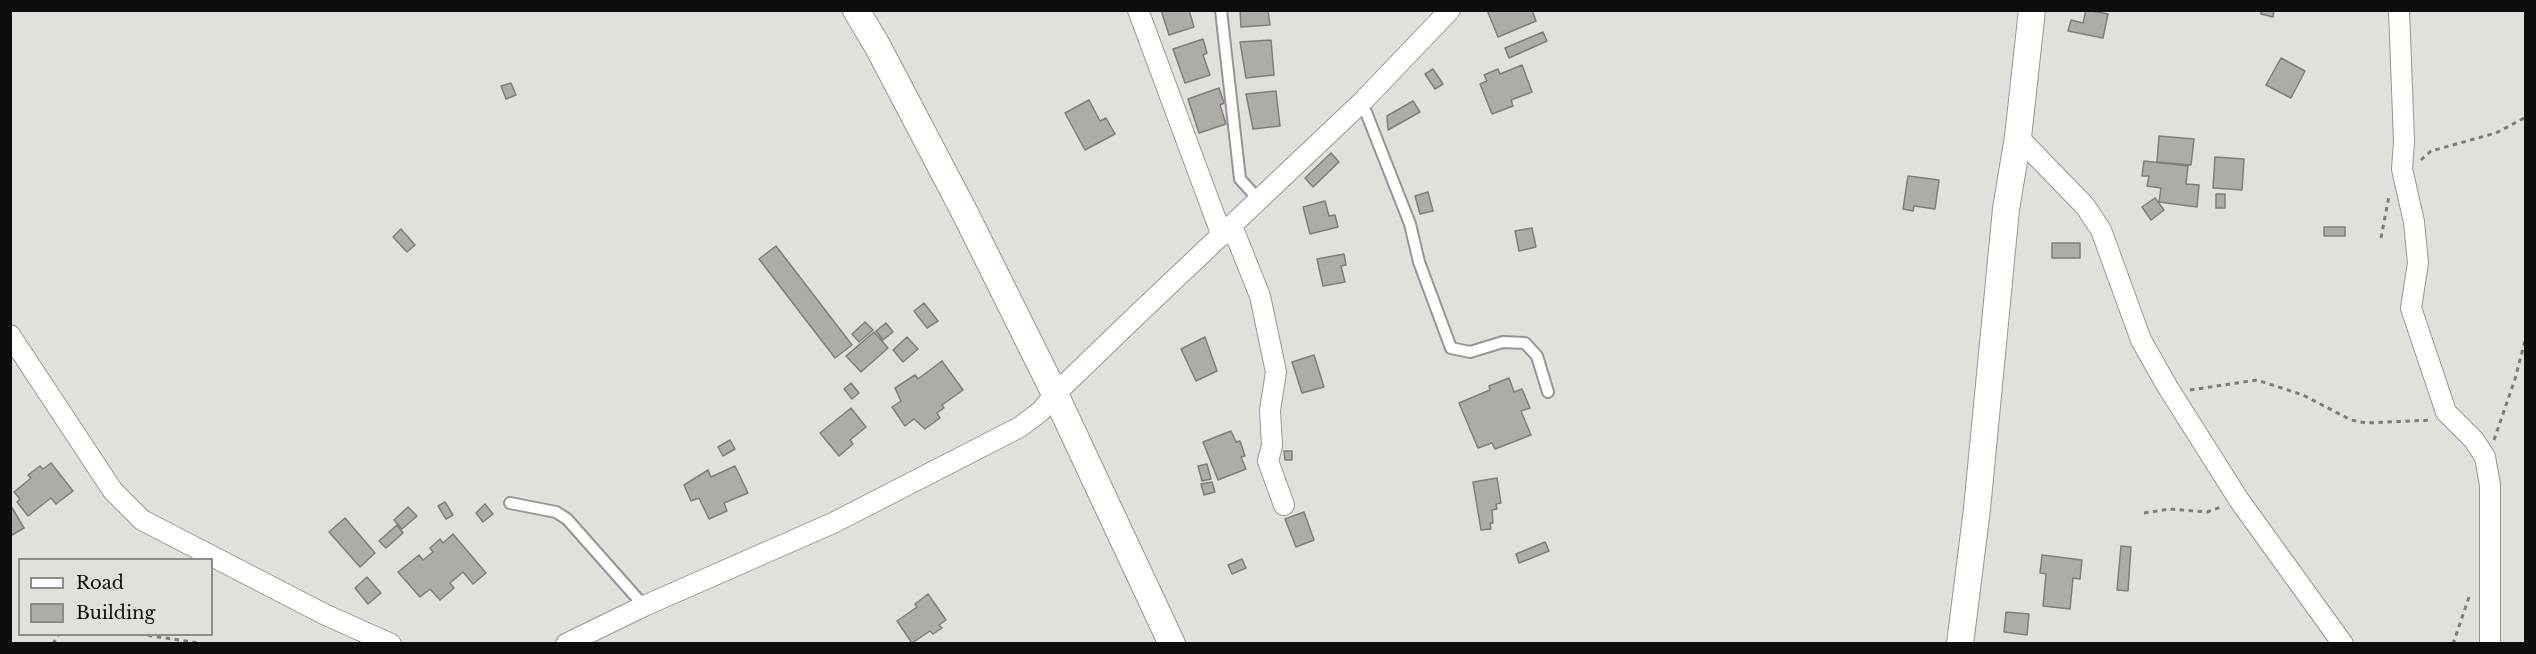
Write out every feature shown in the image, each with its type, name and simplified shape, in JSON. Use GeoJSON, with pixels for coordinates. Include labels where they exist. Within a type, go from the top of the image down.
{"type":"FeatureCollection","features":[{"type":"Feature","properties":{"kind":"street"},"geometry":{"type":"LineString","coordinates":[[856,10],[878,47],[959,202],[1055,394],[1172,644]]}},
{"type":"Feature","properties":{"kind":"street"},"geometry":{"type":"LineString","coordinates":[[1138,10],[1227,231],[1260,296],[1276,372],[1270,410],[1272,447],[1268,461],[1284,505]]}},
{"type":"Feature","properties":{"kind":"street"},"geometry":{"type":"LineString","coordinates":[[566,644],[644,606],[833,523],[1010,433],[1041,411],[1055,394],[1362,102],[1450,10]]}},
{"type":"Feature","properties":{"kind":"street"},"geometry":{"type":"LineString","coordinates":[[1960,644],[1977,509],[2006,209],[2018,137],[2032,10]]}},
{"type":"Feature","properties":{"kind":"street"},"geometry":{"type":"LineString","coordinates":[[2400,10],[2403,177],[2414,222],[2418,254],[2411,308],[2446,412],[2474,440],[2485,457],[2490,485],[2490,644]]}},
{"type":"Feature","properties":{"kind":"street"},"geometry":{"type":"LineString","coordinates":[[2018,137],[2085,206],[2101,230],[2141,340],[2171,392],[2239,500],[2343,644]]}},
{"type":"Feature","properties":{"kind":"street"},"geometry":{"type":"LineString","coordinates":[[10,335],[113,491],[142,520],[326,615],[390,644]]}},
{"type":"Feature","properties":{"kind":"lane"},"geometry":{"type":"LineString","coordinates":[[1221,10],[1240,179],[1259,200]]}},
{"type":"Feature","properties":{"kind":"lane"},"geometry":{"type":"LineString","coordinates":[[1362,102],[1410,224],[1419,262],[1451,348],[1470,352],[1503,342],[1525,343],[1537,356],[1548,392]]}},
{"type":"Feature","properties":{"kind":"lane"},"geometry":{"type":"LineString","coordinates":[[510,504],[556,512],[567,519],[644,606]]}},
{"type":"Feature","properties":{"kind":"path"},"geometry":{"type":"LineString","coordinates":[[2381,238],[2387,200],[2403,177],[2431,151],[2496,133],[2526,117]]}},
{"type":"Feature","properties":{"kind":"path"},"geometry":{"type":"LineString","coordinates":[[2485,457],[2493,444],[2526,338]]}},
{"type":"Feature","properties":{"kind":"path"},"geometry":{"type":"LineString","coordinates":[[2171,392],[2257,380],[2303,395],[2351,420],[2366,423],[2454,421]]}},
{"type":"Feature","properties":{"kind":"path"},"geometry":{"type":"LineString","coordinates":[[2144,513],[2170,509],[2206,512],[2239,500]]}},
{"type":"Feature","properties":{"kind":"path"},"geometry":{"type":"LineString","coordinates":[[2453,644],[2471,592]]}},
{"type":"Feature","properties":{"kind":"path"},"geometry":{"type":"LineString","coordinates":[[152,636],[206,644]]}},
{"type":"Feature","properties":{"kind":"building"},"geometry":{"type":"Polygon","coordinates":[[[1161,10],[1189,10],[1194,27],[1169,35],[1161,10]]]}},
{"type":"Feature","properties":{"kind":"building"},"geometry":{"type":"Polygon","coordinates":[[[1240,10],[1268,10],[1270,25],[1241,27],[1240,10]]]}},
{"type":"Feature","properties":{"kind":"building"},"geometry":{"type":"Polygon","coordinates":[[[1487,10],[1532,10],[1536,21],[1498,37],[1487,10]]]}},
{"type":"Feature","properties":{"kind":"building"},"geometry":{"type":"Polygon","coordinates":[[[2086,10],[2108,14],[2103,38],[2068,31],[2071,20],[2083,23],[2086,10]]]}},
{"type":"Feature","properties":{"kind":"building"},"geometry":{"type":"Polygon","coordinates":[[[2261,10],[2274,10],[2273,17],[2261,14],[2261,10]]]}},
{"type":"Feature","properties":{"kind":"building"},"geometry":{"type":"Polygon","coordinates":[[[1543,32],[1547,41],[1509,58],[1505,48],[1543,32]]]}},
{"type":"Feature","properties":{"kind":"building"},"geometry":{"type":"Polygon","coordinates":[[[1203,39],[1207,53],[1203,55],[1210,75],[1185,83],[1173,49],[1203,39]]]}},
{"type":"Feature","properties":{"kind":"building"},"geometry":{"type":"Polygon","coordinates":[[[1271,40],[1274,75],[1246,78],[1240,42],[1271,40]]]}},
{"type":"Feature","properties":{"kind":"building"},"geometry":{"type":"Polygon","coordinates":[[[2281,58],[2305,71],[2291,98],[2266,85],[2281,58]]]}},
{"type":"Feature","properties":{"kind":"building"},"geometry":{"type":"Polygon","coordinates":[[[1522,65],[1532,92],[1511,100],[1513,106],[1492,114],[1480,84],[1487,81],[1484,75],[1498,69],[1500,74],[1522,65]]]}},
{"type":"Feature","properties":{"kind":"building"},"geometry":{"type":"Polygon","coordinates":[[[1433,69],[1443,84],[1435,89],[1425,74],[1433,69]]]}},
{"type":"Feature","properties":{"kind":"building"},"geometry":{"type":"Polygon","coordinates":[[[511,83],[516,95],[506,99],[501,86],[511,83]]]}},
{"type":"Feature","properties":{"kind":"building"},"geometry":{"type":"Polygon","coordinates":[[[1219,88],[1224,103],[1220,105],[1226,124],[1199,133],[1188,99],[1219,88]]]}},
{"type":"Feature","properties":{"kind":"building"},"geometry":{"type":"Polygon","coordinates":[[[1276,91],[1280,126],[1253,129],[1246,94],[1276,91]]]}},
{"type":"Feature","properties":{"kind":"building"},"geometry":{"type":"Polygon","coordinates":[[[1089,100],[1100,121],[1106,118],[1115,134],[1085,150],[1065,113],[1089,100]]]}},
{"type":"Feature","properties":{"kind":"building"},"geometry":{"type":"Polygon","coordinates":[[[1413,101],[1420,112],[1388,130],[1387,116],[1413,101]]]}},
{"type":"Feature","properties":{"kind":"building"},"geometry":{"type":"Polygon","coordinates":[[[2159,136],[2194,139],[2191,165],[2157,162],[2159,136]]]}},
{"type":"Feature","properties":{"kind":"building"},"geometry":{"type":"Polygon","coordinates":[[[1331,153],[1339,162],[1313,187],[1305,178],[1331,153]]]}},
{"type":"Feature","properties":{"kind":"building"},"geometry":{"type":"Polygon","coordinates":[[[2215,157],[2244,159],[2242,190],[2213,188],[2215,157]]]}},
{"type":"Feature","properties":{"kind":"building"},"geometry":{"type":"Polygon","coordinates":[[[2144,161],[2188,166],[2186,184],[2199,185],[2197,207],[2159,202],[2161,188],[2147,186],[2149,176],[2142,176],[2144,161]]]}},
{"type":"Feature","properties":{"kind":"building"},"geometry":{"type":"Polygon","coordinates":[[[1908,176],[1939,180],[1935,209],[1914,206],[1913,211],[1903,209],[1908,176]]]}},
{"type":"Feature","properties":{"kind":"building"},"geometry":{"type":"Polygon","coordinates":[[[1428,192],[1433,211],[1420,214],[1415,196],[1428,192]]]}},
{"type":"Feature","properties":{"kind":"building"},"geometry":{"type":"Polygon","coordinates":[[[2216,194],[2225,194],[2225,208],[2216,208],[2216,194]]]}},
{"type":"Feature","properties":{"kind":"building"},"geometry":{"type":"Polygon","coordinates":[[[2155,198],[2164,210],[2151,220],[2142,207],[2155,198]]]}},
{"type":"Feature","properties":{"kind":"building"},"geometry":{"type":"Polygon","coordinates":[[[1325,201],[1329,216],[1335,215],[1338,227],[1310,234],[1303,207],[1325,201]]]}},
{"type":"Feature","properties":{"kind":"building"},"geometry":{"type":"Polygon","coordinates":[[[2324,227],[2345,227],[2345,236],[2324,236],[2324,227]]]}},
{"type":"Feature","properties":{"kind":"building"},"geometry":{"type":"Polygon","coordinates":[[[1532,228],[1536,247],[1519,251],[1515,231],[1532,228]]]}},
{"type":"Feature","properties":{"kind":"building"},"geometry":{"type":"Polygon","coordinates":[[[401,229],[415,245],[407,252],[393,237],[401,229]]]}},
{"type":"Feature","properties":{"kind":"building"},"geometry":{"type":"Polygon","coordinates":[[[2052,243],[2080,243],[2080,258],[2052,258],[2052,243]]]}},
{"type":"Feature","properties":{"kind":"building"},"geometry":{"type":"Polygon","coordinates":[[[776,246],[852,345],[835,358],[759,259],[776,246]]]}},
{"type":"Feature","properties":{"kind":"building"},"geometry":{"type":"Polygon","coordinates":[[[1344,254],[1346,265],[1341,266],[1345,282],[1323,286],[1317,259],[1344,254]]]}},
{"type":"Feature","properties":{"kind":"building"},"geometry":{"type":"Polygon","coordinates":[[[924,303],[938,321],[927,328],[914,311],[924,303]]]}},
{"type":"Feature","properties":{"kind":"building"},"geometry":{"type":"Polygon","coordinates":[[[865,322],[873,330],[859,342],[852,334],[865,322]]]}},
{"type":"Feature","properties":{"kind":"building"},"geometry":{"type":"Polygon","coordinates":[[[886,323],[893,332],[883,340],[876,331],[886,323]]]}},
{"type":"Feature","properties":{"kind":"building"},"geometry":{"type":"Polygon","coordinates":[[[874,332],[888,348],[861,372],[846,356],[874,332]]]}},
{"type":"Feature","properties":{"kind":"building"},"geometry":{"type":"Polygon","coordinates":[[[907,337],[918,349],[903,362],[893,350],[907,337]]]}},
{"type":"Feature","properties":{"kind":"building"},"geometry":{"type":"Polygon","coordinates":[[[1205,337],[1217,371],[1196,381],[1181,349],[1205,337]]]}},
{"type":"Feature","properties":{"kind":"building"},"geometry":{"type":"Polygon","coordinates":[[[1314,355],[1324,387],[1302,393],[1292,362],[1314,355]]]}},
{"type":"Feature","properties":{"kind":"building"},"geometry":{"type":"Polygon","coordinates":[[[942,361],[963,390],[942,405],[944,408],[937,413],[940,418],[925,429],[914,419],[905,426],[892,407],[901,401],[895,388],[915,375],[918,379],[942,361]]]}},
{"type":"Feature","properties":{"kind":"building"},"geometry":{"type":"Polygon","coordinates":[[[1509,378],[1514,392],[1522,389],[1530,408],[1521,411],[1531,435],[1495,449],[1492,443],[1478,448],[1459,403],[1490,390],[1489,386],[1509,378]]]}},
{"type":"Feature","properties":{"kind":"building"},"geometry":{"type":"Polygon","coordinates":[[[851,383],[859,393],[852,399],[844,389],[851,383]]]}},
{"type":"Feature","properties":{"kind":"building"},"geometry":{"type":"Polygon","coordinates":[[[851,408],[866,427],[850,440],[853,444],[839,456],[820,433],[851,408]]]}},
{"type":"Feature","properties":{"kind":"building"},"geometry":{"type":"Polygon","coordinates":[[[1231,431],[1236,442],[1240,441],[1245,456],[1241,457],[1246,469],[1218,480],[1203,442],[1231,431]]]}},
{"type":"Feature","properties":{"kind":"building"},"geometry":{"type":"Polygon","coordinates":[[[730,440],[735,449],[723,456],[718,447],[730,440]]]}},
{"type":"Feature","properties":{"kind":"building"},"geometry":{"type":"Polygon","coordinates":[[[1284,451],[1292,451],[1292,460],[1285,460],[1284,451]]]}},
{"type":"Feature","properties":{"kind":"building"},"geometry":{"type":"Polygon","coordinates":[[[51,463],[73,491],[56,504],[51,498],[28,516],[17,502],[20,499],[14,492],[31,478],[28,475],[40,466],[43,469],[51,463]]]}},
{"type":"Feature","properties":{"kind":"building"},"geometry":{"type":"Polygon","coordinates":[[[1207,464],[1211,479],[1202,481],[1198,466],[1207,464]]]}},
{"type":"Feature","properties":{"kind":"building"},"geometry":{"type":"Polygon","coordinates":[[[735,466],[748,493],[724,503],[727,511],[709,519],[699,498],[691,501],[684,485],[708,470],[711,477],[735,466]]]}},
{"type":"Feature","properties":{"kind":"building"},"geometry":{"type":"Polygon","coordinates":[[[1497,478],[1501,503],[1496,504],[1497,509],[1492,510],[1491,529],[1481,530],[1473,482],[1497,478]]]}},
{"type":"Feature","properties":{"kind":"building"},"geometry":{"type":"Polygon","coordinates":[[[1212,482],[1215,492],[1204,495],[1201,484],[1212,482]]]}},
{"type":"Feature","properties":{"kind":"building"},"geometry":{"type":"Polygon","coordinates":[[[445,502],[453,515],[446,519],[438,506],[445,502]]]}},
{"type":"Feature","properties":{"kind":"building"},"geometry":{"type":"Polygon","coordinates":[[[485,504],[493,514],[483,522],[476,513],[485,504]]]}},
{"type":"Feature","properties":{"kind":"building"},"geometry":{"type":"Polygon","coordinates":[[[11,506],[24,528],[12,535],[10,533],[11,506]]]}},
{"type":"Feature","properties":{"kind":"building"},"geometry":{"type":"Polygon","coordinates":[[[408,507],[417,516],[402,529],[394,520],[408,507]]]}},
{"type":"Feature","properties":{"kind":"building"},"geometry":{"type":"Polygon","coordinates":[[[1304,512],[1314,540],[1296,547],[1285,519],[1304,512]]]}},
{"type":"Feature","properties":{"kind":"building"},"geometry":{"type":"Polygon","coordinates":[[[345,518],[375,553],[360,567],[329,532],[345,518]]]}},
{"type":"Feature","properties":{"kind":"building"},"geometry":{"type":"Polygon","coordinates":[[[397,525],[403,533],[386,548],[379,541],[397,525]]]}},
{"type":"Feature","properties":{"kind":"building"},"geometry":{"type":"Polygon","coordinates":[[[453,534],[486,573],[473,584],[463,572],[450,583],[454,588],[440,600],[430,589],[420,597],[398,572],[419,555],[423,560],[433,552],[430,548],[440,539],[443,543],[453,534]]]}},
{"type":"Feature","properties":{"kind":"building"},"geometry":{"type":"Polygon","coordinates":[[[1545,542],[1549,551],[1519,563],[1516,554],[1545,542]]]}},
{"type":"Feature","properties":{"kind":"building"},"geometry":{"type":"Polygon","coordinates":[[[2121,546],[2131,547],[2128,591],[2117,590],[2121,546]]]}},
{"type":"Feature","properties":{"kind":"building"},"geometry":{"type":"Polygon","coordinates":[[[2042,555],[2082,560],[2080,579],[2073,578],[2070,609],[2043,606],[2046,574],[2040,573],[2042,555]]]}},
{"type":"Feature","properties":{"kind":"building"},"geometry":{"type":"Polygon","coordinates":[[[1242,559],[1246,568],[1232,574],[1228,565],[1242,559]]]}},
{"type":"Feature","properties":{"kind":"building"},"geometry":{"type":"Polygon","coordinates":[[[367,577],[381,593],[368,604],[355,588],[367,577]]]}},
{"type":"Feature","properties":{"kind":"building"},"geometry":{"type":"Polygon","coordinates":[[[928,594],[946,620],[939,625],[942,628],[933,634],[930,631],[912,643],[897,621],[917,607],[915,604],[928,594]]]}},
{"type":"Feature","properties":{"kind":"building"},"geometry":{"type":"Polygon","coordinates":[[[2006,612],[2029,614],[2027,635],[2004,632],[2006,612]]]}}]}
